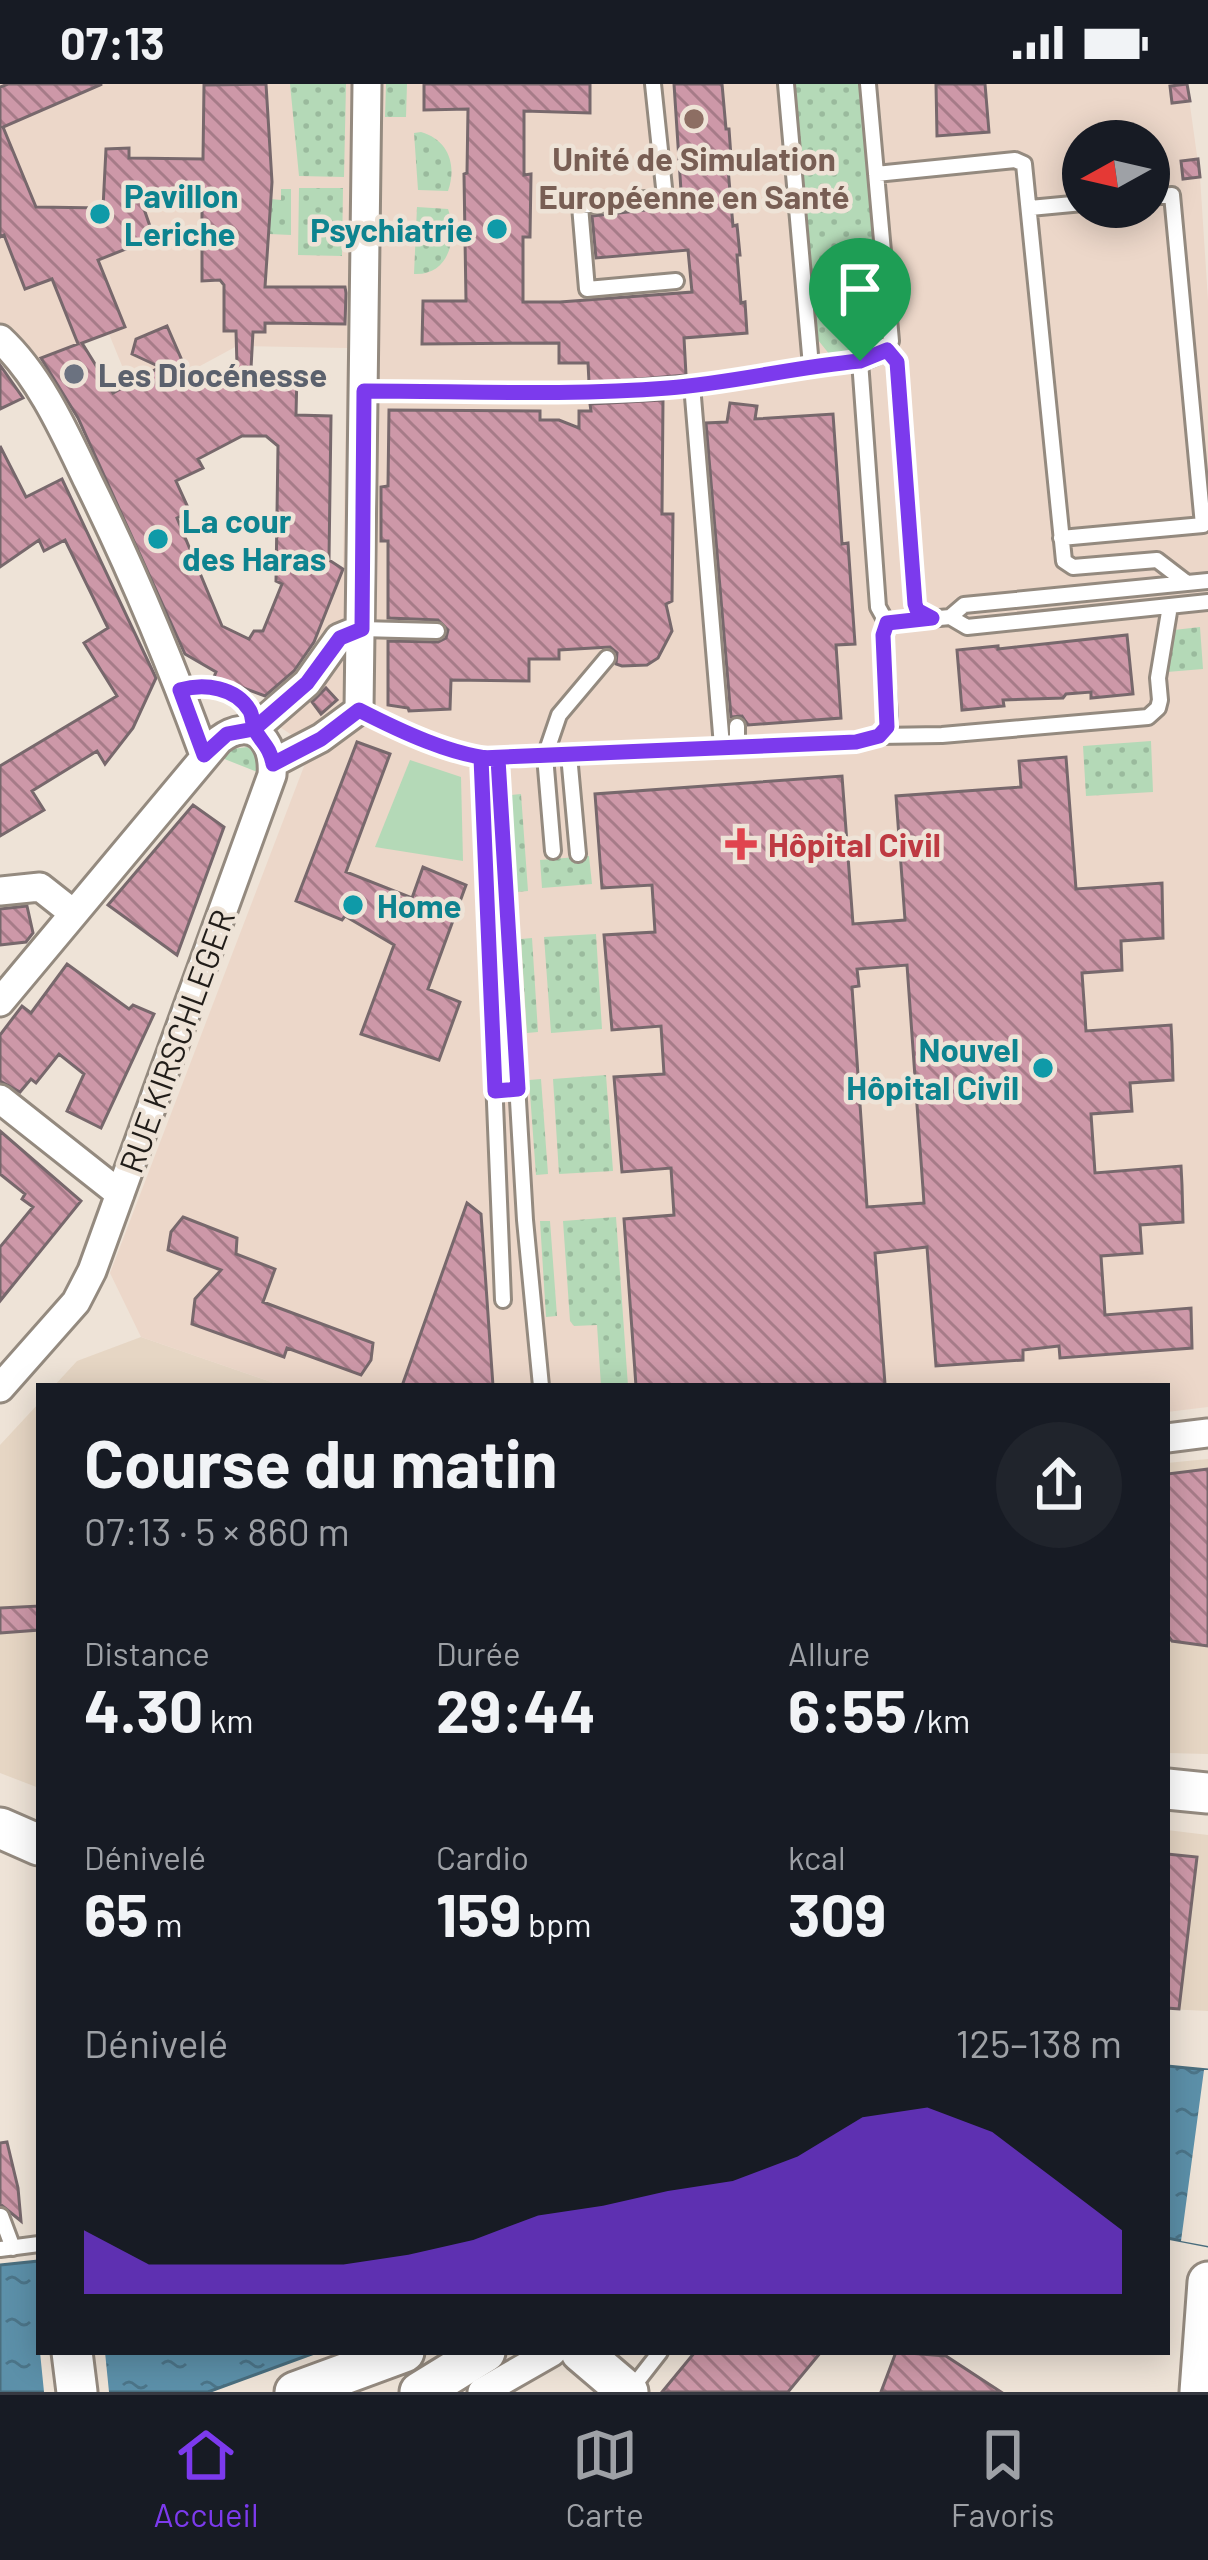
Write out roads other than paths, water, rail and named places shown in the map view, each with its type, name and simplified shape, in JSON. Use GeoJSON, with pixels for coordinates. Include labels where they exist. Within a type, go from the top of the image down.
{"type":"FeatureCollection","features":[{"type":"Feature","properties":{"kind":"main road"},"geometry":{"type":"LineString","coordinates":[[1170,1789],[1208,1793]]}},
{"type":"Feature","properties":{"kind":"main road"},"geometry":{"type":"LineString","coordinates":[[0,1828],[36,1844]]}},
{"type":"Feature","properties":{"kind":"main road"},"geometry":{"type":"LineString","coordinates":[[1200,2392],[1208,2282]]}},
{"type":"Feature","properties":{"kind":"main road"},"geometry":{"type":"LineString","coordinates":[[72,2355],[77,2392]]}},
{"type":"Feature","properties":{"kind":"main road"},"geometry":{"type":"LineString","coordinates":[[295,2392],[396,2355]]}},
{"type":"Feature","properties":{"kind":"main road"},"geometry":{"type":"LineString","coordinates":[[420,2392],[480,2355]]}},
{"type":"Feature","properties":{"kind":"main road"},"geometry":{"type":"LineString","coordinates":[[573,2355],[628,2392]]}},
{"type":"Feature","properties":{"kind":"street"},"geometry":{"type":"LineString","coordinates":[[254,729],[270,747],[273,764],[321,739],[359,710],[367,84]]}},
{"type":"Feature","properties":{"kind":"street"},"geometry":{"type":"LineString","coordinates":[[4,349],[61,426],[142,591],[204,755]]}},
{"type":"Feature","properties":{"kind":"street"},"geometry":{"type":"LineString","coordinates":[[0,1003],[175,796],[204,755],[227,734],[254,729],[307,683],[340,638],[362,629]]}},
{"type":"Feature","properties":{"kind":"street","name":"RUE KIRSCHLEGER"},"geometry":{"type":"LineString","coordinates":[[0,1388],[76,1302],[92,1271],[273,764]]}},
{"type":"Feature","properties":{"kind":"street"},"geometry":{"type":"LineString","coordinates":[[0,891],[40,887],[73,913]]}},
{"type":"Feature","properties":{"kind":"street"},"geometry":{"type":"LineString","coordinates":[[0,1099],[121,1194]]}},
{"type":"Feature","properties":{"kind":"street"},"geometry":{"type":"LineString","coordinates":[[1170,1438],[1208,1433]]}},
{"type":"Feature","properties":{"kind":"street"},"geometry":{"type":"LineString","coordinates":[[482,2392],[565,2355]]}},
{"type":"Feature","properties":{"kind":"lane"},"geometry":{"type":"LineString","coordinates":[[653,84],[665,197],[580,206],[586,290],[676,280]]}},
{"type":"Feature","properties":{"kind":"lane"},"geometry":{"type":"LineString","coordinates":[[786,84],[811,365]]}},
{"type":"Feature","properties":{"kind":"lane"},"geometry":{"type":"LineString","coordinates":[[364,391],[604,393],[860,361],[887,350],[891,341],[868,84]]}},
{"type":"Feature","properties":{"kind":"lane"},"geometry":{"type":"LineString","coordinates":[[876,174],[1021,161],[1028,172],[1064,562],[1068,566],[1156,560],[1187,583]]}},
{"type":"Feature","properties":{"kind":"lane"},"geometry":{"type":"LineString","coordinates":[[1061,538],[1203,525],[1170,195]]}},
{"type":"Feature","properties":{"kind":"lane"},"geometry":{"type":"LineString","coordinates":[[1030,208],[1062,205]]}},
{"type":"Feature","properties":{"kind":"lane"},"geometry":{"type":"LineString","coordinates":[[887,350],[897,362],[915,604],[932,618]]}},
{"type":"Feature","properties":{"kind":"lane"},"geometry":{"type":"LineString","coordinates":[[860,361],[878,607],[887,623],[883,635],[889,716],[879,736]]}},
{"type":"Feature","properties":{"kind":"lane"},"geometry":{"type":"LineString","coordinates":[[692,385],[729,745]]}},
{"type":"Feature","properties":{"kind":"lane"},"geometry":{"type":"LineString","coordinates":[[950,617],[964,605],[1208,581]]}},
{"type":"Feature","properties":{"kind":"lane"},"geometry":{"type":"LineString","coordinates":[[887,623],[950,617],[968,627],[1208,602]]}},
{"type":"Feature","properties":{"kind":"lane"},"geometry":{"type":"LineString","coordinates":[[359,710],[400,731],[481,758],[498,759],[856,742],[879,736],[1148,717],[1160,700],[1158,678],[1170,606]]}},
{"type":"Feature","properties":{"kind":"lane"},"geometry":{"type":"LineString","coordinates":[[362,629],[437,632]]}},
{"type":"Feature","properties":{"kind":"lane"},"geometry":{"type":"LineString","coordinates":[[553,851],[559,716],[607,658]]}},
{"type":"Feature","properties":{"kind":"lane"},"geometry":{"type":"LineString","coordinates":[[180,690],[200,684],[233,696],[250,710],[254,729]]}},
{"type":"Feature","properties":{"kind":"lane"},"geometry":{"type":"LineString","coordinates":[[729,745],[737,725]]}},
{"type":"Feature","properties":{"kind":"lane"},"geometry":{"type":"LineString","coordinates":[[558,755],[578,854]]}},
{"type":"Feature","properties":{"kind":"lane"},"geometry":{"type":"LineString","coordinates":[[481,758],[503,1300]]}},
{"type":"Feature","properties":{"kind":"lane"},"geometry":{"type":"LineString","coordinates":[[498,759],[541,1383]]}},
{"type":"Feature","properties":{"kind":"lane"},"geometry":{"type":"LineString","coordinates":[[495,1091],[518,1089]]}},
{"type":"Feature","properties":{"kind":"lane"},"geometry":{"type":"LineString","coordinates":[[1,2216],[6,2248],[36,2245]]}},
{"type":"Feature","properties":{"kind":"lane"},"geometry":{"type":"LineString","coordinates":[[628,2392],[658,2355]]}},
{"type":"Feature","properties":{"kind":"water"},"geometry":{"type":"Polygon","coordinates":[[[1170,2066],[1208,2070],[1208,2246],[1170,2239],[1170,2066]]]}},
{"type":"Feature","properties":{"kind":"water"},"geometry":{"type":"Polygon","coordinates":[[[36,2261],[36,2355],[309,2355],[208,2392],[0,2392],[0,2265],[36,2261]]]}},
{"type":"Feature","properties":{"kind":"place","name":"Unité de Simulation Européenne en Santé"},"geometry":{"type":"Point","coordinates":[694,119]}},
{"type":"Feature","properties":{"kind":"place","name":"Pavillon Leriche"},"geometry":{"type":"Point","coordinates":[100,214]}},
{"type":"Feature","properties":{"kind":"place","name":"Psychiatrie"},"geometry":{"type":"Point","coordinates":[497,229]}},
{"type":"Feature","properties":{"kind":"place","name":"Les Diocénesse"},"geometry":{"type":"Point","coordinates":[74,374]}},
{"type":"Feature","properties":{"kind":"place","name":"La cour des Haras"},"geometry":{"type":"Point","coordinates":[158,539]}},
{"type":"Feature","properties":{"kind":"place","name":"Hôpital Civil"},"geometry":{"type":"Point","coordinates":[741,844]}},
{"type":"Feature","properties":{"kind":"place","name":"Home"},"geometry":{"type":"Point","coordinates":[353,905]}},
{"type":"Feature","properties":{"kind":"place","name":"Nouvel Hôpital Civil"},"geometry":{"type":"Point","coordinates":[1043,1068]}}]}
